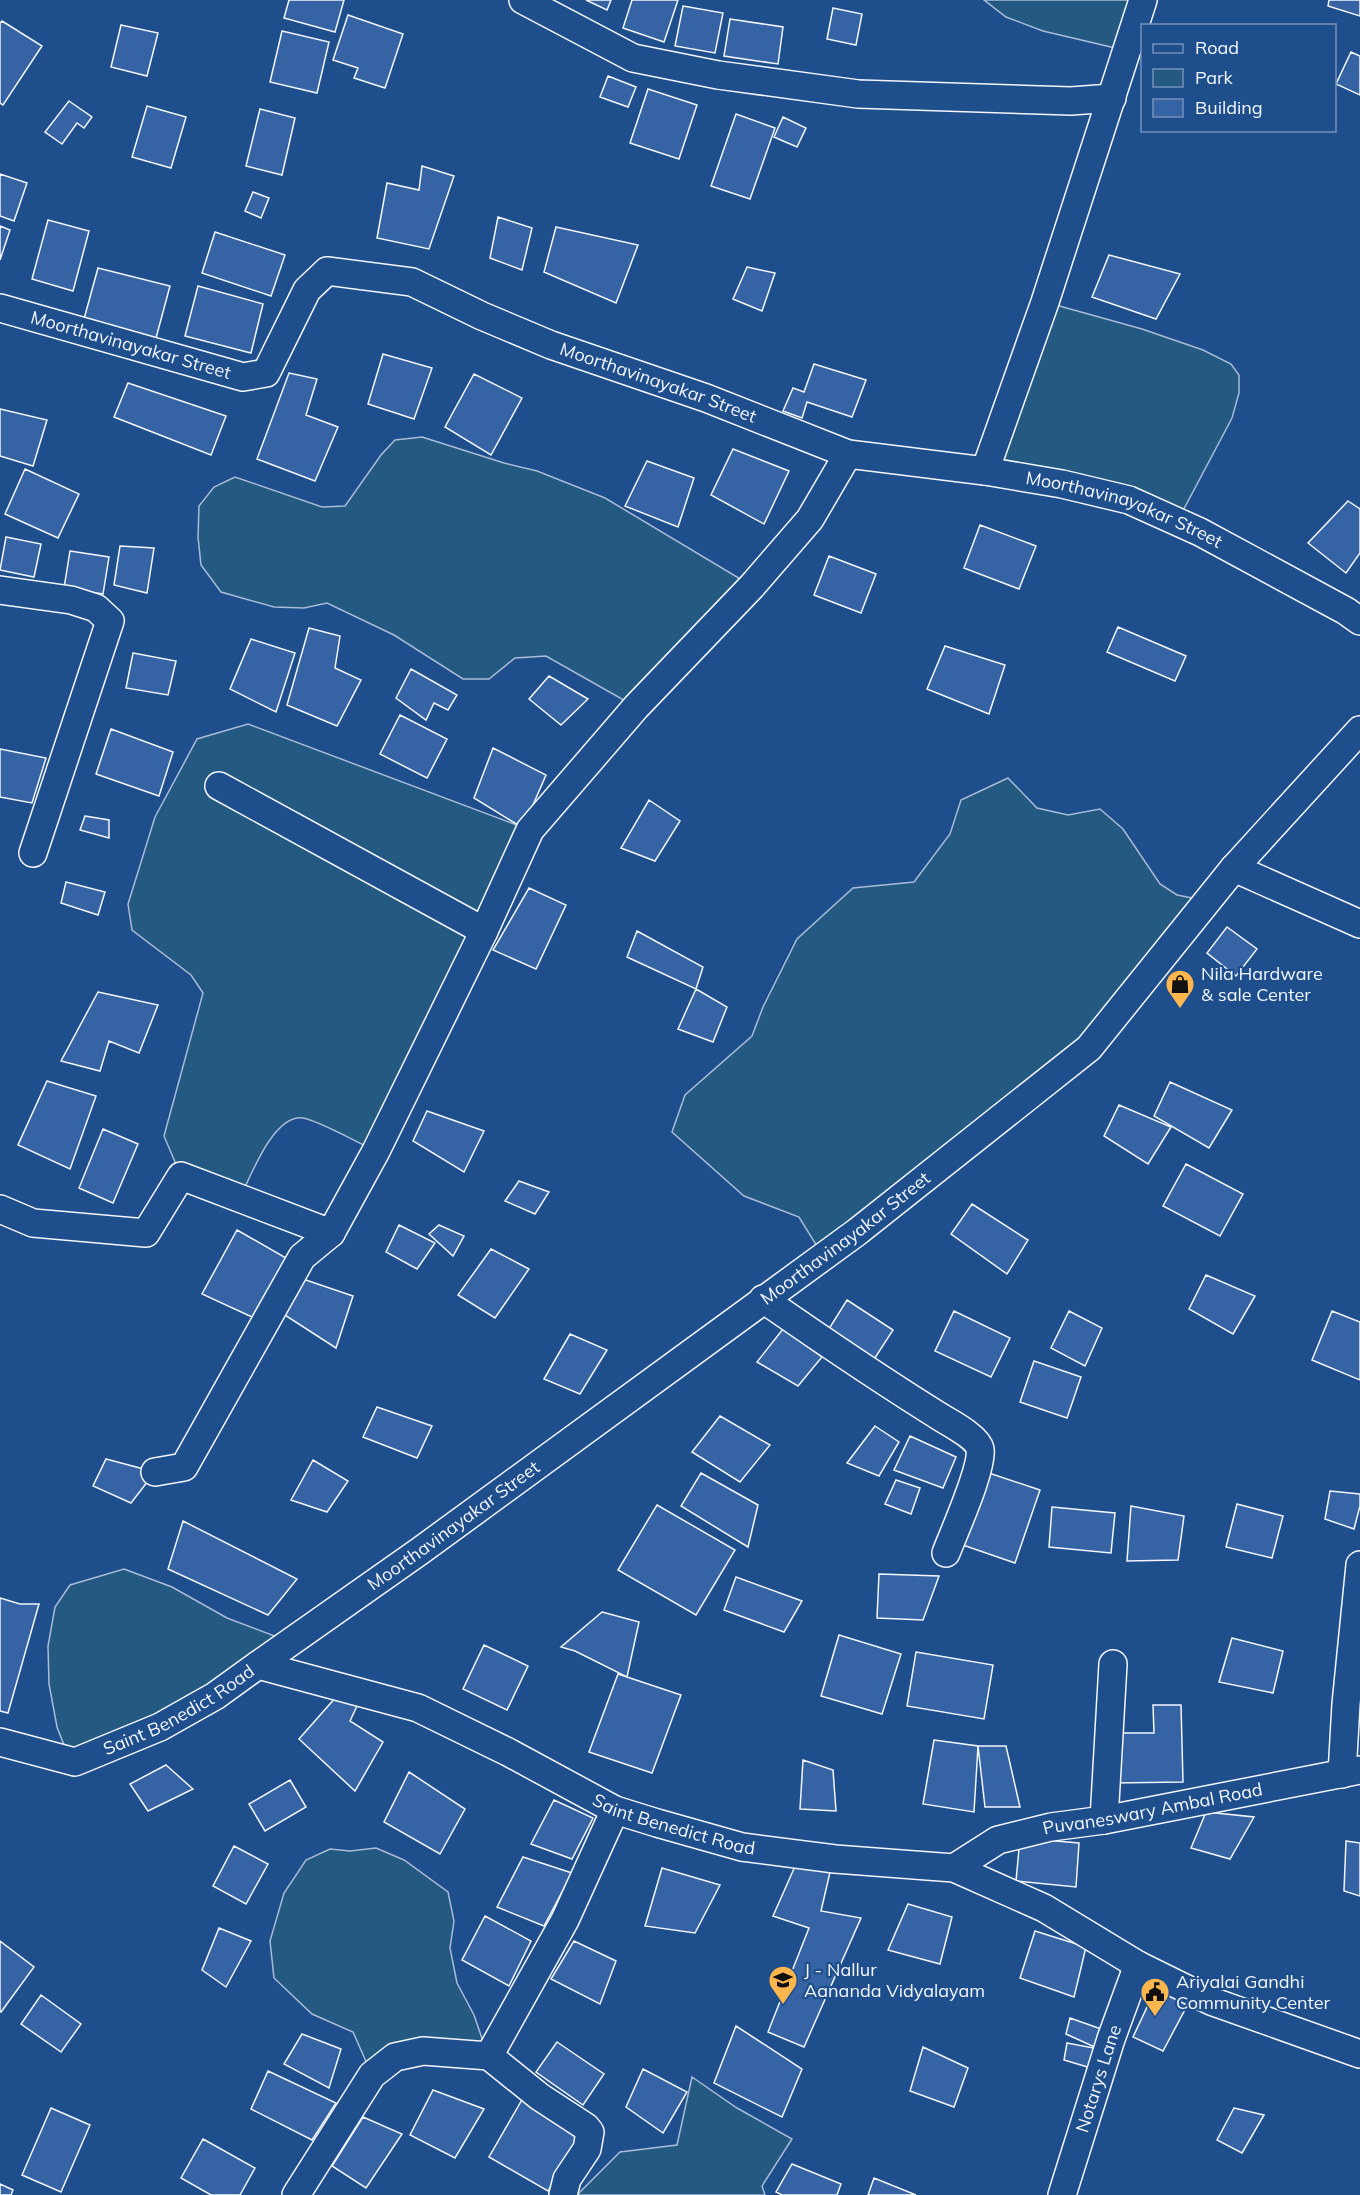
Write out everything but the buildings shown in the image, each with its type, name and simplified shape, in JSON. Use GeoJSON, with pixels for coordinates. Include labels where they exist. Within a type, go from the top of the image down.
{"type":"FeatureCollection","features":[{"type":"Feature","properties":{"kind":"street"},"geometry":{"type":"LineString","coordinates":[[523,0],[633,58],[718,75],[858,94],[1071,100],[1113,98]]}},
{"type":"Feature","properties":{"kind":"street"},"geometry":{"type":"LineString","coordinates":[[985,471],[1045,302],[1143,0]]}},
{"type":"Feature","properties":{"kind":"street","name":"Moorthavinayakar Street"},"geometry":{"type":"LineString","coordinates":[[0,308],[243,377],[266,373],[307,290],[327,271],[412,282],[482,316],[551,345],[706,398],[848,454],[985,471],[1062,484],[1129,500],[1200,532],[1346,611],[1360,621]]}},
{"type":"Feature","properties":{"kind":"street"},"geometry":{"type":"LineString","coordinates":[[155,1472],[184,1467],[302,1257],[331,1233],[376,1151],[484,932],[530,830],[636,707],[752,586],[810,519],[848,454]]}},
{"type":"Feature","properties":{"kind":"street"},"geometry":{"type":"LineString","coordinates":[[0,590],[71,600],[96,608],[110,621],[33,853]]}},
{"type":"Feature","properties":{"kind":"street","name":"Moorthavinayakar Street"},"geometry":{"type":"LineString","coordinates":[[258,1665],[420,1551],[858,1232],[1089,1048],[1234,868],[1360,730]]}},
{"type":"Feature","properties":{"kind":"street"},"geometry":{"type":"LineString","coordinates":[[219,786],[484,932]]}},
{"type":"Feature","properties":{"kind":"street"},"geometry":{"type":"LineString","coordinates":[[1234,868],[1360,924]]}},
{"type":"Feature","properties":{"kind":"street"},"geometry":{"type":"LineString","coordinates":[[0,1209],[33,1223],[146,1233],[181,1176],[331,1233]]}},
{"type":"Feature","properties":{"kind":"street"},"geometry":{"type":"LineString","coordinates":[[763,1299],[876,1377],[978,1443],[980,1452],[978,1468],[946,1553]]}},
{"type":"Feature","properties":{"kind":"street"},"geometry":{"type":"LineString","coordinates":[[1351,1772],[1346,1704],[1360,1565]]}},
{"type":"Feature","properties":{"kind":"street"},"geometry":{"type":"LineString","coordinates":[[1104,1820],[1113,1664]]}},
{"type":"Feature","properties":{"kind":"street","name":"Saint Benedict Road"},"geometry":{"type":"LineString","coordinates":[[0,1742],[75,1762],[160,1727],[214,1696],[258,1665],[418,1708],[508,1752],[615,1810],[742,1847],[835,1859],[954,1868],[1044,1908],[1138,1965],[1211,2001],[1360,2054]]}},
{"type":"Feature","properties":{"kind":"street","name":"Puvaneswary Ambal Road"},"geometry":{"type":"LineString","coordinates":[[954,1868],[998,1840],[1051,1827],[1104,1820],[1351,1772]]}},
{"type":"Feature","properties":{"kind":"street"},"geometry":{"type":"LineString","coordinates":[[489,2056],[565,1920],[615,1810]]}},
{"type":"Feature","properties":{"kind":"street","name":"Notarys Lane"},"geometry":{"type":"LineString","coordinates":[[1062,2195],[1111,2039],[1138,1965]]}},
{"type":"Feature","properties":{"kind":"street"},"geometry":{"type":"LineString","coordinates":[[296,2195],[372,2075],[395,2057],[423,2051],[489,2056],[540,2097],[586,2127],[591,2138],[587,2149],[567,2179],[563,2195]]}},
{"type":"Feature","properties":{"kind":"green space"},"geometry":{"type":"Polygon","coordinates":[[[984,0],[1143,0],[1128,51],[1043,31],[1006,17],[984,0]]]}},
{"type":"Feature","properties":{"kind":"green space"},"geometry":{"type":"Polygon","coordinates":[[[1045,302],[1142,329],[1203,350],[1231,364],[1239,375],[1239,393],[1232,418],[1177,522],[985,471],[1045,302]]]}},
{"type":"Feature","properties":{"kind":"green space"},"geometry":{"type":"Polygon","coordinates":[[[422,437],[537,471],[605,498],[752,586],[636,707],[546,656],[515,658],[489,679],[463,679],[394,635],[327,603],[304,608],[274,607],[221,592],[201,565],[198,537],[199,506],[214,487],[235,477],[322,507],[345,506],[381,455],[395,440],[422,437]]]}},
{"type":"Feature","properties":{"kind":"green space"},"geometry":{"type":"Polygon","coordinates":[[[248,724],[530,830],[376,1151],[310,1120],[292,1119],[272,1136],[256,1163],[239,1200],[181,1176],[164,1136],[203,993],[191,975],[132,930],[128,904],[155,817],[197,739],[248,724]]]}},
{"type":"Feature","properties":{"kind":"green space"},"geometry":{"type":"Polygon","coordinates":[[[1008,778],[1037,808],[1068,815],[1100,809],[1123,829],[1160,884],[1177,895],[1208,901],[1089,1048],[823,1256],[799,1217],[744,1196],[672,1132],[685,1095],[752,1036],[763,1007],[797,939],[853,888],[914,882],[950,834],[961,800],[1008,778]]]}},
{"type":"Feature","properties":{"kind":"green space"},"geometry":{"type":"Polygon","coordinates":[[[124,1569],[172,1587],[227,1618],[290,1642],[78,1761],[64,1745],[57,1727],[49,1684],[48,1646],[55,1607],[70,1585],[124,1569]]]}},
{"type":"Feature","properties":{"kind":"green space"},"geometry":{"type":"Polygon","coordinates":[[[376,1848],[404,1860],[448,1892],[454,1921],[450,1948],[457,1983],[474,2015],[487,2053],[423,2051],[372,2075],[353,2032],[312,2014],[274,1978],[270,1941],[284,1893],[306,1860],[330,1849],[350,1851],[376,1848]]]}},
{"type":"Feature","properties":{"kind":"green space"},"geometry":{"type":"Polygon","coordinates":[[[692,2077],[737,2108],[792,2139],[762,2186],[765,2195],[577,2195],[620,2152],[677,2145],[692,2077]]]}},
{"type":"Feature","properties":{"kind":"place","name":"Nila Hardware & sale Center"},"geometry":{"type":"Point","coordinates":[1180,1010]}},
{"type":"Feature","properties":{"kind":"place","name":"J - Nallur Aananda Vidyalayam"},"geometry":{"type":"Point","coordinates":[783,2006]}},
{"type":"Feature","properties":{"kind":"place","name":"Ariyalai Gandhi Community Center"},"geometry":{"type":"Point","coordinates":[1155,2018]}}]}
